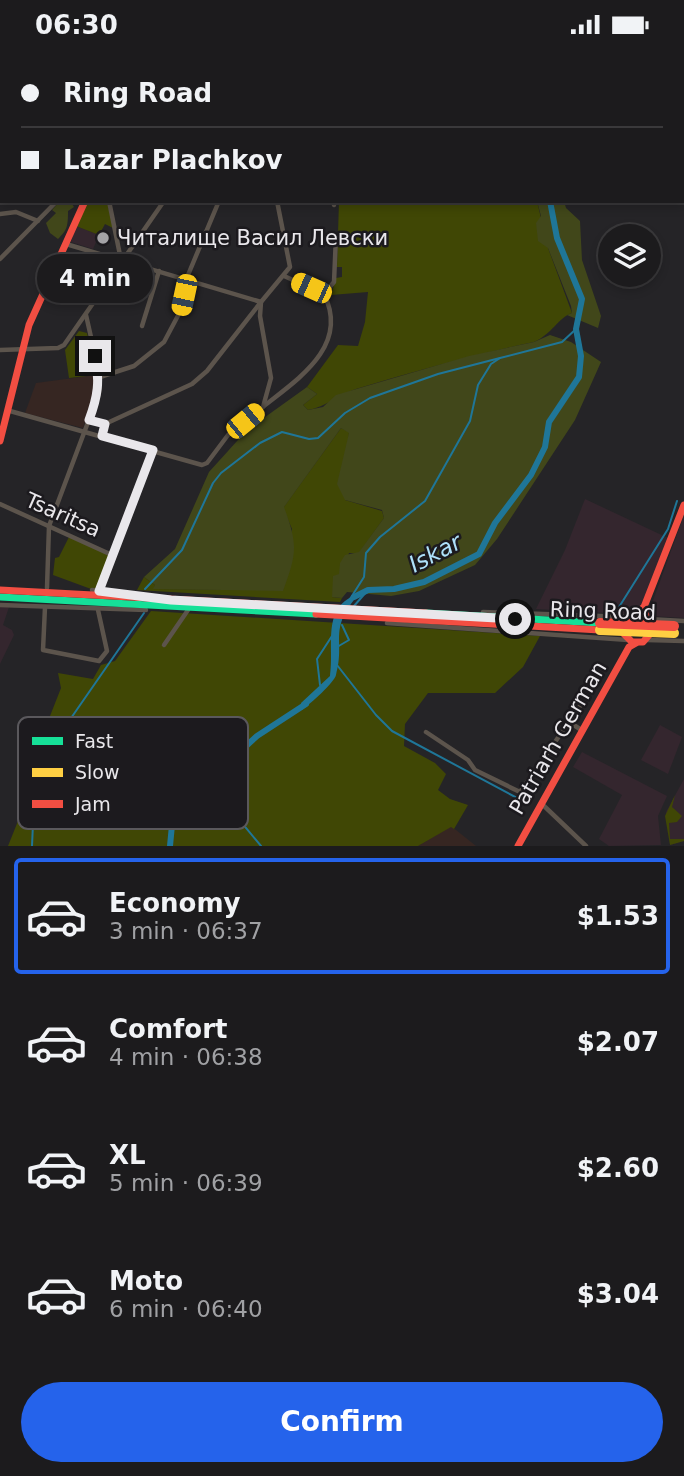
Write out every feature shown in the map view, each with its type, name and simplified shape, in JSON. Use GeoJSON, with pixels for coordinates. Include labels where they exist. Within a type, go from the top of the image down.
{"type":"FeatureCollection","features":[{"type":"Feature","properties":{"kind":"main road"},"geometry":{"type":"LineString","coordinates":[[1,437],[10,411],[30,325],[81,203]]}},
{"type":"Feature","properties":{"kind":"main road"},"geometry":{"type":"LineString","coordinates":[[640,615],[651,629],[633,642],[623,627],[640,615],[684,505]]}},
{"type":"Feature","properties":{"kind":"main road","name":"Ring Road"},"geometry":{"type":"LineString","coordinates":[[0,588],[322,613]]}},
{"type":"Feature","properties":{"kind":"main road","name":"Ring Road"},"geometry":{"type":"LineString","coordinates":[[0,597],[187,609],[680,628]]}},
{"type":"Feature","properties":{"kind":"main road","name":"Ring Road"},"geometry":{"type":"LineString","coordinates":[[364,615],[387,611],[600,626]]}},
{"type":"Feature","properties":{"kind":"main road","name":"Patriarh German"},"geometry":{"type":"LineString","coordinates":[[518,846],[633,642]]}},
{"type":"Feature","properties":{"kind":"street"},"geometry":{"type":"LineString","coordinates":[[0,260],[55,203]]}},
{"type":"Feature","properties":{"kind":"street"},"geometry":{"type":"LineString","coordinates":[[109,203],[121,260]]}},
{"type":"Feature","properties":{"kind":"street"},"geometry":{"type":"LineString","coordinates":[[1,349],[62,347],[163,203]]}},
{"type":"Feature","properties":{"kind":"street"},"geometry":{"type":"LineString","coordinates":[[100,377],[134,366],[164,342],[181,310],[187,280],[218,203]]}},
{"type":"Feature","properties":{"kind":"street"},"geometry":{"type":"LineString","coordinates":[[89,420],[105,424],[192,384],[207,371],[290,267],[277,203]]}},
{"type":"Feature","properties":{"kind":"street"},"geometry":{"type":"LineString","coordinates":[[0,214],[16,212],[38,221]]}},
{"type":"Feature","properties":{"kind":"street"},"geometry":{"type":"LineString","coordinates":[[324,294],[334,282],[336,236]]}},
{"type":"Feature","properties":{"kind":"street"},"geometry":{"type":"LineString","coordinates":[[66,244],[261,302]]}},
{"type":"Feature","properties":{"kind":"street"},"geometry":{"type":"LineString","coordinates":[[142,327],[159,271]]}},
{"type":"Feature","properties":{"kind":"street"},"geometry":{"type":"LineString","coordinates":[[10,411],[202,465],[228,435],[313,367],[330,335],[332,311],[324,294],[284,276]]}},
{"type":"Feature","properties":{"kind":"street"},"geometry":{"type":"LineString","coordinates":[[261,302],[260,316],[271,377],[263,407]]}},
{"type":"Feature","properties":{"kind":"street"},"geometry":{"type":"LineString","coordinates":[[47,588],[48,526],[99,393],[100,377],[86,315]]}},
{"type":"Feature","properties":{"kind":"street"},"geometry":{"type":"LineString","coordinates":[[102,436],[105,424]]}},
{"type":"Feature","properties":{"kind":"street"},"geometry":{"type":"LineString","coordinates":[[99,591],[153,450]]}},
{"type":"Feature","properties":{"kind":"street","name":"Tsaritsa"},"geometry":{"type":"LineString","coordinates":[[0,504],[112,555]]}},
{"type":"Feature","properties":{"kind":"street","name":"Ring Road"},"geometry":{"type":"LineString","coordinates":[[0,588],[99,591],[171,600]]}},
{"type":"Feature","properties":{"kind":"street","name":"Ring Road"},"geometry":{"type":"LineString","coordinates":[[0,605],[99,610],[187,609]]}},
{"type":"Feature","properties":{"kind":"street"},"geometry":{"type":"LineString","coordinates":[[45,607],[43,650],[99,661],[107,652],[99,610]]}},
{"type":"Feature","properties":{"kind":"street"},"geometry":{"type":"LineString","coordinates":[[164,645],[187,609]]}},
{"type":"Feature","properties":{"kind":"street"},"geometry":{"type":"LineString","coordinates":[[387,611],[640,615],[680,628]]}},
{"type":"Feature","properties":{"kind":"street"},"geometry":{"type":"LineString","coordinates":[[364,615],[422,628],[633,642],[684,641]]}},
{"type":"Feature","properties":{"kind":"street"},"geometry":{"type":"LineString","coordinates":[[426,731],[468,760],[475,770],[520,792],[580,706]]}},
{"type":"Feature","properties":{"kind":"street"},"geometry":{"type":"LineString","coordinates":[[569,722],[584,732]]}},
{"type":"Feature","properties":{"kind":"street"},"geometry":{"type":"LineString","coordinates":[[543,805],[586,846]]}},
{"type":"Feature","properties":{"kind":"shaded area"},"geometry":{"type":"Polygon","coordinates":[[[76,226],[99,235],[93,249],[71,242],[76,226]]]}},
{"type":"Feature","properties":{"kind":"shaded area"},"geometry":{"type":"Polygon","coordinates":[[[96,375],[95,393],[83,428],[25,413],[36,383],[96,375]]]}},
{"type":"Feature","properties":{"kind":"shaded area"},"geometry":{"type":"Polygon","coordinates":[[[585,499],[668,538],[640,609],[623,614],[536,609],[565,550],[585,499]]]}},
{"type":"Feature","properties":{"kind":"shaded area"},"geometry":{"type":"Polygon","coordinates":[[[684,515],[684,618],[651,616],[650,609],[684,515]]]}},
{"type":"Feature","properties":{"kind":"shaded area"},"geometry":{"type":"Polygon","coordinates":[[[0,607],[9,607],[3,625],[12,630],[14,635],[0,664],[0,607]]]}},
{"type":"Feature","properties":{"kind":"shaded area"},"geometry":{"type":"Polygon","coordinates":[[[660,725],[682,737],[668,774],[641,760],[660,725]]]}},
{"type":"Feature","properties":{"kind":"shaded area"},"geometry":{"type":"Polygon","coordinates":[[[582,752],[667,796],[658,816],[661,845],[609,846],[599,839],[622,795],[573,767],[582,752]]]}},
{"type":"Feature","properties":{"kind":"shaded area"},"geometry":{"type":"Polygon","coordinates":[[[684,779],[684,841],[670,845],[666,812],[684,779]]]}},
{"type":"Feature","properties":{"kind":"shaded area"},"geometry":{"type":"Polygon","coordinates":[[[451,826],[476,846],[418,846],[451,826]]]}},
{"type":"Feature","properties":{"kind":"green space"},"geometry":{"type":"Polygon","coordinates":[[[58,203],[71,203],[74,207],[68,211],[66,228],[58,239],[50,233],[46,223],[56,213],[52,210],[58,203]]]}},
{"type":"Feature","properties":{"kind":"green space"},"geometry":{"type":"Polygon","coordinates":[[[87,203],[107,203],[113,228],[105,224],[99,235],[76,226],[87,203]]]}},
{"type":"Feature","properties":{"kind":"green space"},"geometry":{"type":"Polygon","coordinates":[[[339,203],[537,203],[548,248],[572,313],[534,342],[356,389],[308,410],[303,405],[317,394],[307,387],[338,345],[358,346],[365,322],[368,292],[331,295],[336,278],[342,277],[342,267],[337,267],[339,203]]]}},
{"type":"Feature","properties":{"kind":"green space"},"geometry":{"type":"Polygon","coordinates":[[[538,203],[565,203],[566,208],[580,221],[582,260],[601,316],[598,328],[567,315],[572,313],[571,306],[548,248],[538,241],[536,223],[541,216],[538,203]]]}},
{"type":"Feature","properties":{"kind":"green space"},"geometry":{"type":"Polygon","coordinates":[[[79,331],[87,333],[96,375],[69,378],[65,350],[79,331]]]}},
{"type":"Feature","properties":{"kind":"green space"},"geometry":{"type":"Polygon","coordinates":[[[550,335],[571,342],[601,362],[575,420],[497,539],[475,565],[419,591],[391,596],[347,592],[342,598],[332,597],[333,576],[339,574],[340,563],[345,555],[359,552],[384,518],[382,510],[345,500],[337,484],[349,433],[341,428],[284,507],[292,531],[294,549],[283,591],[153,589],[155,585],[144,577],[175,549],[209,472],[247,430],[307,387],[317,394],[303,405],[308,410],[323,407],[336,395],[469,356],[534,342],[550,335]]]}},
{"type":"Feature","properties":{"kind":"green space"},"geometry":{"type":"Polygon","coordinates":[[[341,428],[349,432],[345,500],[382,511],[384,518],[359,553],[349,553],[332,597],[342,598],[340,602],[137,590],[144,577],[155,585],[154,589],[283,590],[292,529],[283,508],[341,428]]]}},
{"type":"Feature","properties":{"kind":"green space"},"geometry":{"type":"Polygon","coordinates":[[[69,537],[109,555],[100,588],[91,589],[53,575],[55,558],[59,557],[69,537]]]}},
{"type":"Feature","properties":{"kind":"green space"},"geometry":{"type":"Polygon","coordinates":[[[151,611],[540,636],[523,667],[495,693],[428,693],[405,724],[404,746],[435,763],[446,774],[438,790],[450,799],[468,805],[454,829],[451,827],[418,846],[8,846],[18,821],[18,829],[248,829],[248,717],[50,717],[61,688],[58,673],[93,679],[101,665],[115,661],[151,611]]]}},
{"type":"Feature","properties":{"kind":"green space"},"geometry":{"type":"Polygon","coordinates":[[[675,795],[672,807],[682,816],[677,822],[669,823],[670,839],[684,841],[670,845],[665,816],[675,795]]]}},
{"type":"Feature","properties":{"kind":"water"},"geometry":{"type":"Polygon","coordinates":[[[359,594],[349,606],[340,626],[336,675],[322,693],[302,710],[301,703],[330,676],[334,617],[347,600],[359,594]]]}},
{"type":"Feature","properties":{"kind":"waterway","name":"Iskar"},"geometry":{"type":"LineString","coordinates":[[354,597],[368,590],[394,589],[424,582],[479,554],[495,523],[531,475],[545,447],[549,422],[579,377],[581,356],[576,329],[582,299],[557,238],[550,203]]}},
{"type":"Feature","properties":{"kind":"waterway"},"geometry":{"type":"LineString","coordinates":[[350,599],[364,577],[366,553],[380,537],[425,501],[470,421],[478,385],[491,364],[500,358],[562,342],[576,329]]}},
{"type":"Feature","properties":{"kind":"waterway"},"geometry":{"type":"LineString","coordinates":[[145,589],[182,550],[213,483],[221,473],[260,443],[282,432],[309,439],[318,438],[345,413],[370,398],[438,374],[500,358]]}},
{"type":"Feature","properties":{"kind":"waterway"},"geometry":{"type":"LineString","coordinates":[[614,615],[668,529],[677,501]]}},
{"type":"Feature","properties":{"kind":"waterway","name":"Iskar"},"geometry":{"type":"LineString","coordinates":[[354,606],[368,590]]}},
{"type":"Feature","properties":{"kind":"waterway"},"geometry":{"type":"LineString","coordinates":[[72,717],[144,613]]}},
{"type":"Feature","properties":{"kind":"waterway"},"geometry":{"type":"LineString","coordinates":[[337,647],[349,640],[342,625]]}},
{"type":"Feature","properties":{"kind":"waterway"},"geometry":{"type":"LineString","coordinates":[[320,685],[317,659],[332,636]]}},
{"type":"Feature","properties":{"kind":"waterway"},"geometry":{"type":"LineString","coordinates":[[337,665],[392,731],[519,799]]}},
{"type":"Feature","properties":{"kind":"waterway","name":"Iskar"},"geometry":{"type":"LineString","coordinates":[[248,744],[306,704]]}},
{"type":"Feature","properties":{"kind":"waterway"},"geometry":{"type":"LineString","coordinates":[[32,846],[33,829]]}},
{"type":"Feature","properties":{"kind":"waterway","name":"Iskar"},"geometry":{"type":"LineString","coordinates":[[170,846],[172,829]]}},
{"type":"Feature","properties":{"kind":"waterway"},"geometry":{"type":"LineString","coordinates":[[247,829],[261,846]]}},
{"type":"Feature","properties":{"kind":"traffic: fast"},"geometry":{"type":"LineString","coordinates":[[0,597],[316,614]]}},
{"type":"Feature","properties":{"kind":"traffic: fast"},"geometry":{"type":"LineString","coordinates":[[426,613],[600,623]]}},
{"type":"Feature","properties":{"kind":"traffic: jam"},"geometry":{"type":"LineString","coordinates":[[0,441],[29,325],[84,203]]}},
{"type":"Feature","properties":{"kind":"traffic: jam"},"geometry":{"type":"LineString","coordinates":[[644,607],[650,634],[643,642],[632,642],[623,633],[624,623],[644,607],[684,505]]}},
{"type":"Feature","properties":{"kind":"traffic: jam"},"geometry":{"type":"LineString","coordinates":[[0,590],[426,613]]}},
{"type":"Feature","properties":{"kind":"traffic: jam"},"geometry":{"type":"LineString","coordinates":[[316,614],[600,630]]}},
{"type":"Feature","properties":{"kind":"traffic: jam"},"geometry":{"type":"LineString","coordinates":[[600,623],[674,626]]}},
{"type":"Feature","properties":{"kind":"traffic: jam"},"geometry":{"type":"LineString","coordinates":[[518,846],[629,647],[636,643]]}},
{"type":"Feature","properties":{"kind":"traffic: slow"},"geometry":{"type":"LineString","coordinates":[[600,630],[674,633]]}},
{"type":"Feature","properties":{"kind":"place","name":"Читалище Васил Левски"},"geometry":{"type":"Point","coordinates":[103,238]}},
{"type":"Feature","properties":{"kind":"route"},"geometry":{"type":"LineString","coordinates":[[95,356],[100,377],[99,393],[89,420],[105,424],[102,436],[153,450],[99,591],[171,600],[515,619]]}}]}
